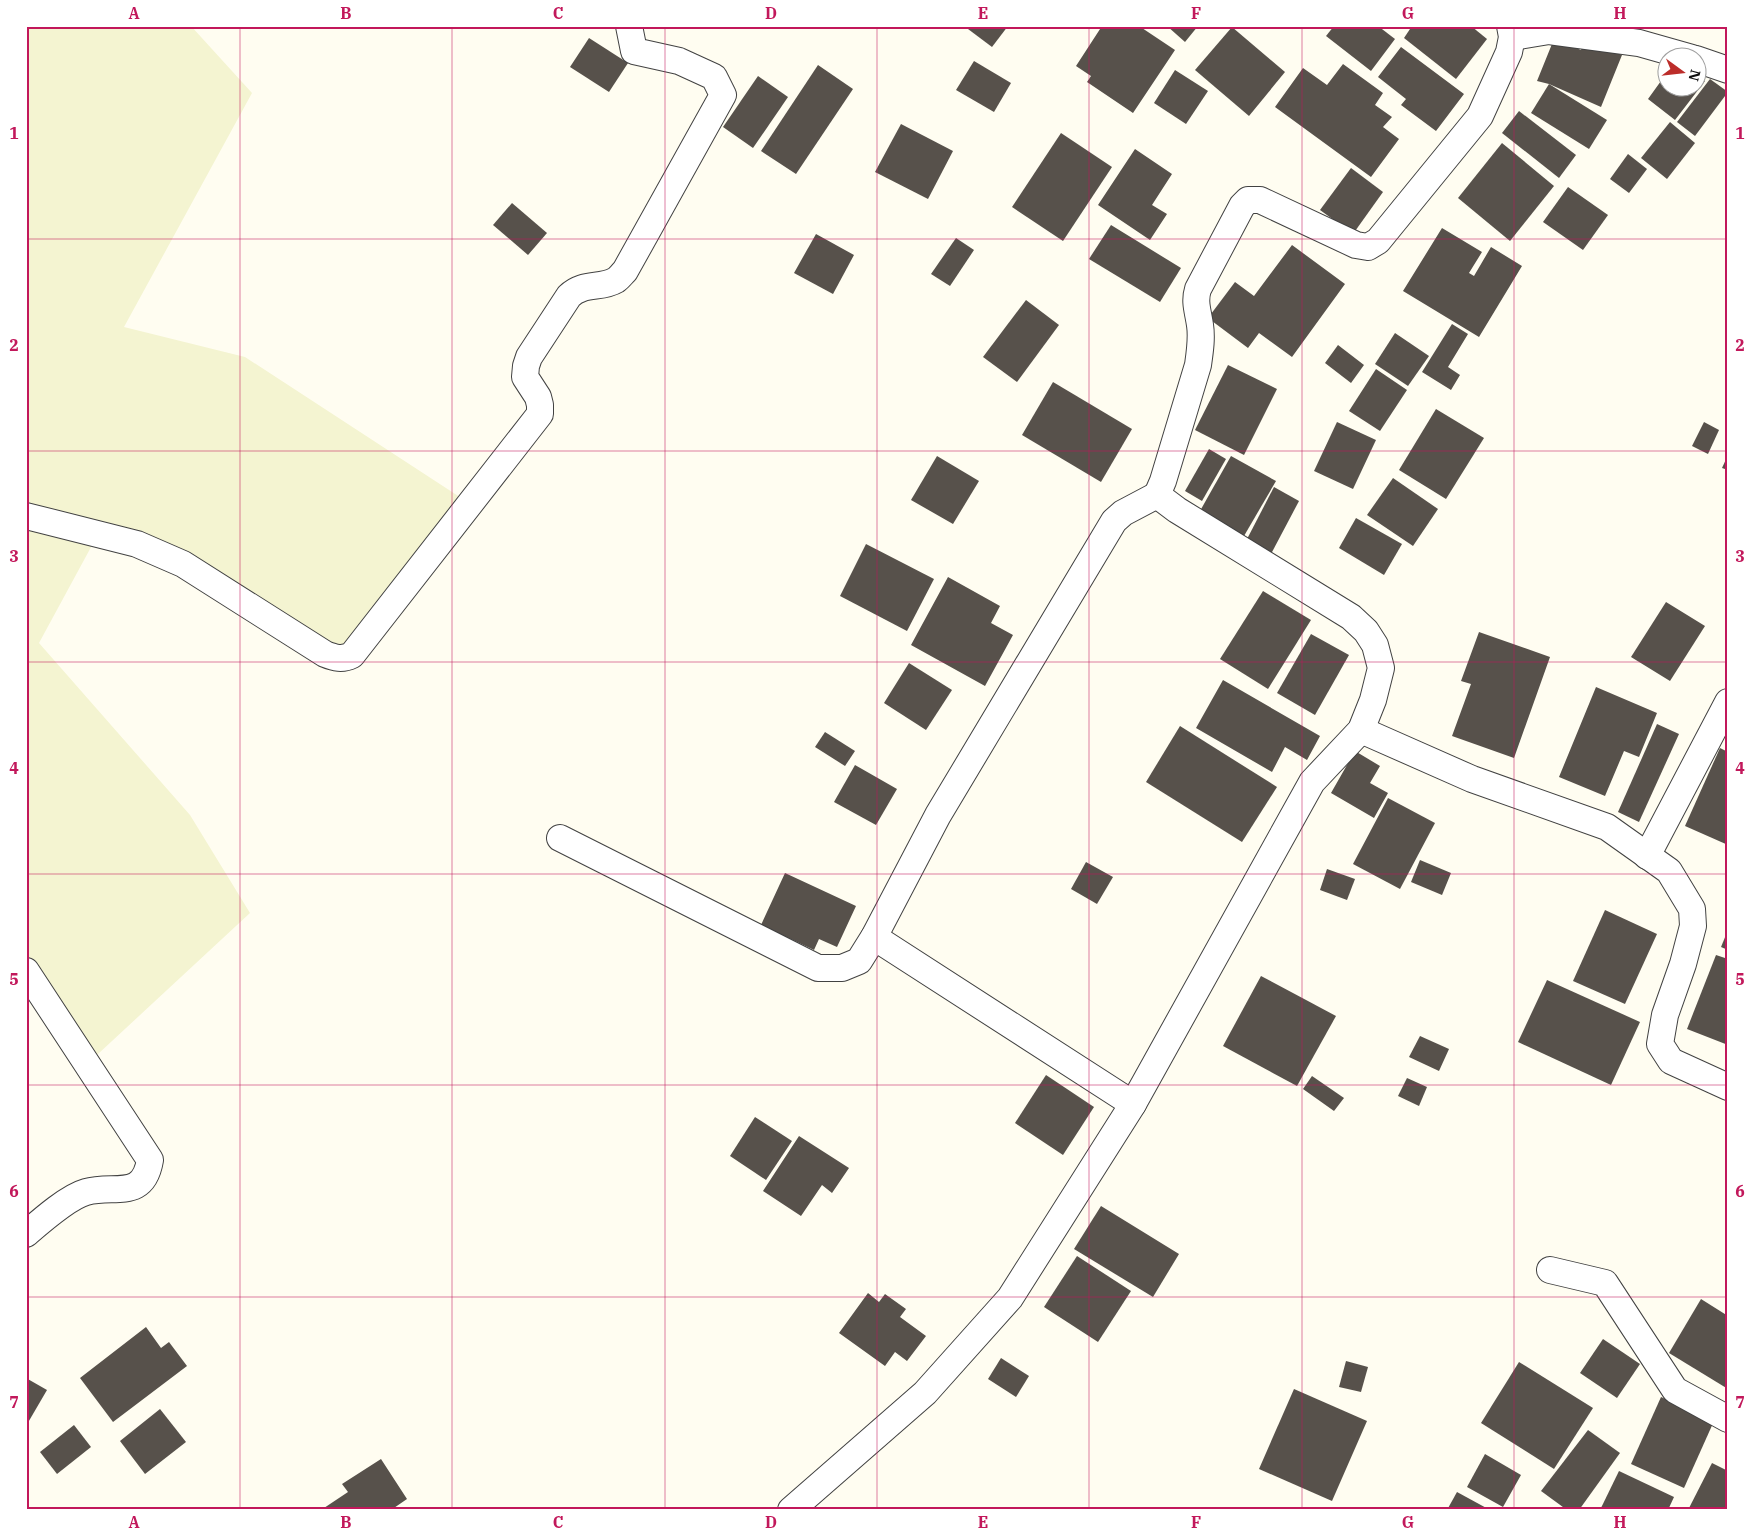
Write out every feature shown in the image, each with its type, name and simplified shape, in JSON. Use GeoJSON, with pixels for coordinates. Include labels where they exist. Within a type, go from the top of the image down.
{"type":"FeatureCollection","features":[{"type":"Feature","properties":{"kind":"street"},"geometry":{"type":"LineString","coordinates":[[26,516],[137,544],[184,564],[325,654],[335,658],[346,658],[352,655],[540,414],[538,396],[525,377],[529,357],[569,296],[576,289],[617,280],[625,271],[723,95],[714,77],[679,61],[634,50],[629,26]]}},
{"type":"Feature","properties":{"kind":"street"},"geometry":{"type":"LineString","coordinates":[[560,838],[818,968],[842,968],[859,961],[874,937],[938,815],[1114,521],[1123,513],[1158,495],[1198,365],[1201,346],[1200,326],[1195,299],[1198,289],[1242,206],[1248,200],[1260,200],[1356,245],[1368,246],[1378,241],[1480,116],[1509,52],[1511,32],[1549,31],[1639,42],[1659,48]]}},
{"type":"Feature","properties":{"kind":"street"},"geometry":{"type":"LineString","coordinates":[[1706,62],[1728,70]]}},
{"type":"Feature","properties":{"kind":"street"},"geometry":{"type":"LineString","coordinates":[[791,1510],[924,1392],[1010,1298],[1132,1104],[1312,782],[1362,730],[1373,700],[1381,668],[1375,645],[1366,631],[1351,617],[1177,510],[1158,495]]}},
{"type":"Feature","properties":{"kind":"street"},"geometry":{"type":"LineString","coordinates":[[1647,856],[1728,702]]}},
{"type":"Feature","properties":{"kind":"street"},"geometry":{"type":"LineString","coordinates":[[1362,730],[1472,780],[1606,828],[1670,871],[1692,909],[1693,926],[1683,964],[1665,1015],[1660,1044],[1671,1061],[1728,1087]]}},
{"type":"Feature","properties":{"kind":"street"},"geometry":{"type":"LineString","coordinates":[[874,937],[1132,1104]]}},
{"type":"Feature","properties":{"kind":"street"},"geometry":{"type":"LineString","coordinates":[[26,970],[150,1160],[148,1171],[140,1183],[126,1189],[85,1192],[56,1209],[26,1234]]}},
{"type":"Feature","properties":{"kind":"street"},"geometry":{"type":"LineString","coordinates":[[1550,1270],[1605,1284],[1675,1390],[1728,1419]]}},
{"type":"Feature","properties":{"kind":"green space"},"geometry":{"type":"Polygon","coordinates":[[[26,26],[191,26],[252,93],[124,327],[245,357],[472,505],[351,667],[103,525],[39,643],[190,815],[250,913],[84,1067],[26,969],[26,26]]]}},
{"type":"Feature","properties":{"kind":"building"},"geometry":{"type":"Polygon","coordinates":[[[964,26],[1008,26],[992,47],[964,26]]]}},
{"type":"Feature","properties":{"kind":"building"},"geometry":{"type":"Polygon","coordinates":[[[1102,26],[1139,26],[1175,50],[1133,113],[1087,82],[1091,76],[1076,66],[1102,26]]]}},
{"type":"Feature","properties":{"kind":"building"},"geometry":{"type":"Polygon","coordinates":[[[1167,26],[1198,26],[1185,42],[1167,26]]]}},
{"type":"Feature","properties":{"kind":"building"},"geometry":{"type":"Polygon","coordinates":[[[1334,26],[1378,26],[1395,39],[1371,71],[1326,36],[1334,26]]]}},
{"type":"Feature","properties":{"kind":"building"},"geometry":{"type":"Polygon","coordinates":[[[1412,26],[1471,26],[1487,39],[1456,79],[1404,38],[1412,26]]]}},
{"type":"Feature","properties":{"kind":"building"},"geometry":{"type":"Polygon","coordinates":[[[1232,27],[1285,72],[1249,116],[1195,70],[1232,27]]]}},
{"type":"Feature","properties":{"kind":"building"},"geometry":{"type":"Polygon","coordinates":[[[589,38],[628,63],[609,92],[570,67],[589,38]]]}},
{"type":"Feature","properties":{"kind":"building"},"geometry":{"type":"Polygon","coordinates":[[[1554,39],[1581,50],[1585,40],[1622,55],[1601,107],[1549,84],[1537,81],[1554,39]]]}},
{"type":"Feature","properties":{"kind":"building"},"geometry":{"type":"Polygon","coordinates":[[[1401,47],[1464,94],[1436,131],[1401,105],[1406,99],[1378,77],[1401,47]]]}},
{"type":"Feature","properties":{"kind":"building"},"geometry":{"type":"Polygon","coordinates":[[[974,61],[1011,83],[994,112],[956,90],[974,61]]]}},
{"type":"Feature","properties":{"kind":"building"},"geometry":{"type":"Polygon","coordinates":[[[1343,64],[1383,93],[1375,105],[1392,117],[1383,127],[1399,139],[1371,177],[1275,107],[1303,68],[1327,85],[1343,64]]]}},
{"type":"Feature","properties":{"kind":"building"},"geometry":{"type":"Polygon","coordinates":[[[818,65],[853,89],[796,174],[761,151],[818,65]]]}},
{"type":"Feature","properties":{"kind":"building"},"geometry":{"type":"Polygon","coordinates":[[[1175,70],[1208,91],[1186,124],[1154,103],[1175,70]]]}},
{"type":"Feature","properties":{"kind":"building"},"geometry":{"type":"Polygon","coordinates":[[[758,76],[788,97],[753,148],[723,127],[758,76]]]}},
{"type":"Feature","properties":{"kind":"building"},"geometry":{"type":"Polygon","coordinates":[[[1710,79],[1728,92],[1695,136],[1677,122],[1695,98],[1706,98],[1706,84],[1710,79]]]}},
{"type":"Feature","properties":{"kind":"building"},"geometry":{"type":"Polygon","coordinates":[[[1549,84],[1607,120],[1589,149],[1531,113],[1549,84]]]}},
{"type":"Feature","properties":{"kind":"building"},"geometry":{"type":"Polygon","coordinates":[[[1656,88],[1656,98],[1692,98],[1675,120],[1648,99],[1656,88]]]}},
{"type":"Feature","properties":{"kind":"building"},"geometry":{"type":"Polygon","coordinates":[[[1519,111],[1576,155],[1559,178],[1502,133],[1519,111]]]}},
{"type":"Feature","properties":{"kind":"building"},"geometry":{"type":"Polygon","coordinates":[[[1670,122],[1695,143],[1667,179],[1641,158],[1670,122]]]}},
{"type":"Feature","properties":{"kind":"building"},"geometry":{"type":"Polygon","coordinates":[[[901,124],[953,151],[928,199],[875,172],[901,124]]]}},
{"type":"Feature","properties":{"kind":"building"},"geometry":{"type":"Polygon","coordinates":[[[1061,133],[1112,167],[1063,241],[1012,207],[1061,133]]]}},
{"type":"Feature","properties":{"kind":"building"},"geometry":{"type":"Polygon","coordinates":[[[1502,143],[1554,186],[1510,241],[1458,198],[1502,143]]]}},
{"type":"Feature","properties":{"kind":"building"},"geometry":{"type":"Polygon","coordinates":[[[1135,149],[1172,174],[1152,205],[1167,214],[1150,240],[1098,205],[1135,149]]]}},
{"type":"Feature","properties":{"kind":"building"},"geometry":{"type":"Polygon","coordinates":[[[1628,154],[1647,169],[1629,193],[1610,179],[1628,154]]]}},
{"type":"Feature","properties":{"kind":"building"},"geometry":{"type":"Polygon","coordinates":[[[1351,168],[1383,192],[1353,234],[1320,210],[1351,168]]]}},
{"type":"Feature","properties":{"kind":"building"},"geometry":{"type":"Polygon","coordinates":[[[1568,187],[1608,215],[1583,250],[1543,222],[1568,187]]]}},
{"type":"Feature","properties":{"kind":"building"},"geometry":{"type":"Polygon","coordinates":[[[512,203],[547,233],[528,255],[493,225],[512,203]]]}},
{"type":"Feature","properties":{"kind":"building"},"geometry":{"type":"Polygon","coordinates":[[[1111,225],[1181,268],[1160,302],[1089,259],[1111,225]]]}},
{"type":"Feature","properties":{"kind":"building"},"geometry":{"type":"Polygon","coordinates":[[[1442,228],[1482,252],[1469,273],[1474,276],[1491,247],[1522,266],[1479,337],[1403,291],[1442,228]]]}},
{"type":"Feature","properties":{"kind":"building"},"geometry":{"type":"Polygon","coordinates":[[[816,234],[854,255],[833,294],[794,273],[816,234]]]}},
{"type":"Feature","properties":{"kind":"building"},"geometry":{"type":"Polygon","coordinates":[[[956,238],[974,250],[950,286],[931,274],[956,238]]]}},
{"type":"Feature","properties":{"kind":"building"},"geometry":{"type":"Polygon","coordinates":[[[1292,245],[1345,284],[1292,357],[1259,333],[1248,348],[1208,318],[1235,282],[1254,296],[1292,245]]]}},
{"type":"Feature","properties":{"kind":"building"},"geometry":{"type":"Polygon","coordinates":[[[1026,300],[1059,325],[1017,382],[983,357],[1026,300]]]}},
{"type":"Feature","properties":{"kind":"building"},"geometry":{"type":"Polygon","coordinates":[[[1452,324],[1468,334],[1448,367],[1460,375],[1451,390],[1422,372],[1452,324]]]}},
{"type":"Feature","properties":{"kind":"building"},"geometry":{"type":"Polygon","coordinates":[[[1395,333],[1429,356],[1408,386],[1375,364],[1395,333]]]}},
{"type":"Feature","properties":{"kind":"building"},"geometry":{"type":"Polygon","coordinates":[[[1338,345],[1364,365],[1351,383],[1325,363],[1338,345]]]}},
{"type":"Feature","properties":{"kind":"building"},"geometry":{"type":"Polygon","coordinates":[[[1228,365],[1277,389],[1244,455],[1195,430],[1228,365]]]}},
{"type":"Feature","properties":{"kind":"building"},"geometry":{"type":"Polygon","coordinates":[[[1376,369],[1407,390],[1380,431],[1349,411],[1376,369]]]}},
{"type":"Feature","properties":{"kind":"building"},"geometry":{"type":"Polygon","coordinates":[[[1053,382],[1132,429],[1101,482],[1022,435],[1053,382]]]}},
{"type":"Feature","properties":{"kind":"building"},"geometry":{"type":"Polygon","coordinates":[[[1436,409],[1484,438],[1446,499],[1399,470],[1436,409]]]}},
{"type":"Feature","properties":{"kind":"building"},"geometry":{"type":"Polygon","coordinates":[[[1337,422],[1376,440],[1353,489],[1314,471],[1337,422]]]}},
{"type":"Feature","properties":{"kind":"building"},"geometry":{"type":"Polygon","coordinates":[[[1704,422],[1719,430],[1708,454],[1692,446],[1704,422]]]}},
{"type":"Feature","properties":{"kind":"building"},"geometry":{"type":"Polygon","coordinates":[[[1209,449],[1226,459],[1202,501],[1185,491],[1209,449]]]}},
{"type":"Feature","properties":{"kind":"building"},"geometry":{"type":"Polygon","coordinates":[[[1728,455],[1728,470],[1722,468],[1728,455]]]}},
{"type":"Feature","properties":{"kind":"building"},"geometry":{"type":"Polygon","coordinates":[[[937,456],[979,481],[953,524],[911,500],[937,456]]]}},
{"type":"Feature","properties":{"kind":"building"},"geometry":{"type":"Polygon","coordinates":[[[1231,456],[1276,481],[1244,536],[1200,511],[1231,456]]]}},
{"type":"Feature","properties":{"kind":"building"},"geometry":{"type":"Polygon","coordinates":[[[1393,478],[1438,509],[1413,546],[1367,515],[1393,478]]]}},
{"type":"Feature","properties":{"kind":"building"},"geometry":{"type":"Polygon","coordinates":[[[1274,487],[1299,501],[1271,554],[1246,541],[1274,487]]]}},
{"type":"Feature","properties":{"kind":"building"},"geometry":{"type":"Polygon","coordinates":[[[1356,518],[1402,544],[1384,575],[1339,548],[1356,518]]]}},
{"type":"Feature","properties":{"kind":"building"},"geometry":{"type":"Polygon","coordinates":[[[866,544],[934,579],[907,631],[840,596],[866,544]]]}},
{"type":"Feature","properties":{"kind":"building"},"geometry":{"type":"Polygon","coordinates":[[[948,577],[1000,606],[991,623],[1013,635],[985,686],[911,645],[948,577]]]}},
{"type":"Feature","properties":{"kind":"building"},"geometry":{"type":"Polygon","coordinates":[[[1263,591],[1311,620],[1268,689],[1220,659],[1263,591]]]}},
{"type":"Feature","properties":{"kind":"building"},"geometry":{"type":"Polygon","coordinates":[[[1666,602],[1705,626],[1670,681],[1631,657],[1666,602]]]}},
{"type":"Feature","properties":{"kind":"building"},"geometry":{"type":"Polygon","coordinates":[[[1479,632],[1550,657],[1514,758],[1452,736],[1471,684],[1461,681],[1479,632]]]}},
{"type":"Feature","properties":{"kind":"building"},"geometry":{"type":"Polygon","coordinates":[[[1311,634],[1349,655],[1315,715],[1277,693],[1311,634]]]}},
{"type":"Feature","properties":{"kind":"building"},"geometry":{"type":"Polygon","coordinates":[[[909,663],[952,690],[926,730],[884,703],[909,663]]]}},
{"type":"Feature","properties":{"kind":"building"},"geometry":{"type":"Polygon","coordinates":[[[1223,680],[1320,736],[1307,760],[1285,747],[1272,772],[1196,728],[1223,680]]]}},
{"type":"Feature","properties":{"kind":"building"},"geometry":{"type":"Polygon","coordinates":[[[1596,687],[1657,713],[1639,757],[1624,751],[1605,796],[1559,777],[1596,687]]]}},
{"type":"Feature","properties":{"kind":"building"},"geometry":{"type":"Polygon","coordinates":[[[1657,724],[1679,734],[1639,822],[1618,812],[1657,724]]]}},
{"type":"Feature","properties":{"kind":"building"},"geometry":{"type":"Polygon","coordinates":[[[1180,726],[1277,787],[1242,842],[1146,782],[1180,726]]]}},
{"type":"Feature","properties":{"kind":"building"},"geometry":{"type":"Polygon","coordinates":[[[825,732],[855,751],[845,766],[815,747],[825,732]]]}},
{"type":"Feature","properties":{"kind":"building"},"geometry":{"type":"Polygon","coordinates":[[[1720,748],[1728,752],[1728,845],[1685,826],[1720,748]]]}},
{"type":"Feature","properties":{"kind":"building"},"geometry":{"type":"Polygon","coordinates":[[[1355,751],[1380,766],[1370,783],[1388,793],[1374,818],[1331,793],[1355,751]]]}},
{"type":"Feature","properties":{"kind":"building"},"geometry":{"type":"Polygon","coordinates":[[[855,765],[897,789],[876,825],[834,802],[855,765]]]}},
{"type":"Feature","properties":{"kind":"building"},"geometry":{"type":"Polygon","coordinates":[[[1388,798],[1435,823],[1400,889],[1353,864],[1388,798]]]}},
{"type":"Feature","properties":{"kind":"building"},"geometry":{"type":"Polygon","coordinates":[[[1420,860],[1451,873],[1442,895],[1411,882],[1420,860]]]}},
{"type":"Feature","properties":{"kind":"building"},"geometry":{"type":"Polygon","coordinates":[[[1086,862],[1113,877],[1097,904],[1071,889],[1086,862]]]}},
{"type":"Feature","properties":{"kind":"building"},"geometry":{"type":"Polygon","coordinates":[[[1327,869],[1355,879],[1347,900],[1320,890],[1327,869]]]}},
{"type":"Feature","properties":{"kind":"building"},"geometry":{"type":"Polygon","coordinates":[[[785,873],[856,906],[837,947],[819,939],[814,950],[761,925],[785,873]]]}},
{"type":"Feature","properties":{"kind":"building"},"geometry":{"type":"Polygon","coordinates":[[[1605,910],[1657,934],[1625,1004],[1573,981],[1605,910]]]}},
{"type":"Feature","properties":{"kind":"building"},"geometry":{"type":"Polygon","coordinates":[[[1728,930],[1728,950],[1721,947],[1728,930]]]}},
{"type":"Feature","properties":{"kind":"building"},"geometry":{"type":"Polygon","coordinates":[[[1716,955],[1728,959],[1728,1045],[1687,1029],[1716,955]]]}},
{"type":"Feature","properties":{"kind":"building"},"geometry":{"type":"Polygon","coordinates":[[[1261,976],[1336,1016],[1297,1086],[1223,1046],[1261,976]]]}},
{"type":"Feature","properties":{"kind":"building"},"geometry":{"type":"Polygon","coordinates":[[[1547,980],[1640,1022],[1611,1085],[1518,1042],[1547,980]]]}},
{"type":"Feature","properties":{"kind":"building"},"geometry":{"type":"Polygon","coordinates":[[[1420,1036],[1449,1049],[1439,1071],[1409,1057],[1420,1036]]]}},
{"type":"Feature","properties":{"kind":"building"},"geometry":{"type":"Polygon","coordinates":[[[1046,1075],[1094,1107],[1063,1155],[1015,1123],[1046,1075]]]}},
{"type":"Feature","properties":{"kind":"building"},"geometry":{"type":"Polygon","coordinates":[[[1312,1076],[1344,1098],[1334,1111],[1303,1089],[1312,1076]]]}},
{"type":"Feature","properties":{"kind":"building"},"geometry":{"type":"Polygon","coordinates":[[[1407,1078],[1427,1087],[1419,1106],[1398,1096],[1407,1078]]]}},
{"type":"Feature","properties":{"kind":"building"},"geometry":{"type":"Polygon","coordinates":[[[755,1117],[792,1141],[766,1180],[730,1156],[755,1117]]]}},
{"type":"Feature","properties":{"kind":"building"},"geometry":{"type":"Polygon","coordinates":[[[799,1136],[849,1168],[832,1193],[822,1185],[801,1216],[763,1191],[799,1136]]]}},
{"type":"Feature","properties":{"kind":"building"},"geometry":{"type":"Polygon","coordinates":[[[1101,1206],[1179,1254],[1153,1297],[1074,1249],[1101,1206]]]}},
{"type":"Feature","properties":{"kind":"building"},"geometry":{"type":"Polygon","coordinates":[[[1077,1256],[1131,1291],[1098,1342],[1044,1307],[1077,1256]]]}},
{"type":"Feature","properties":{"kind":"building"},"geometry":{"type":"Polygon","coordinates":[[[868,1293],[879,1302],[885,1294],[906,1309],[900,1317],[926,1336],[907,1361],[895,1352],[885,1366],[839,1333],[868,1293]]]}},
{"type":"Feature","properties":{"kind":"building"},"geometry":{"type":"Polygon","coordinates":[[[1701,1299],[1728,1316],[1728,1389],[1669,1353],[1701,1299]]]}},
{"type":"Feature","properties":{"kind":"building"},"geometry":{"type":"Polygon","coordinates":[[[146,1327],[161,1348],[169,1342],[187,1366],[113,1422],[80,1378],[146,1327]]]}},
{"type":"Feature","properties":{"kind":"building"},"geometry":{"type":"Polygon","coordinates":[[[1603,1339],[1640,1364],[1617,1398],[1580,1373],[1603,1339]]]}},
{"type":"Feature","properties":{"kind":"building"},"geometry":{"type":"Polygon","coordinates":[[[1001,1358],[1029,1376],[1016,1397],[988,1379],[1001,1358]]]}},
{"type":"Feature","properties":{"kind":"building"},"geometry":{"type":"Polygon","coordinates":[[[1346,1361],[1368,1367],[1361,1392],[1339,1387],[1346,1361]]]}},
{"type":"Feature","properties":{"kind":"building"},"geometry":{"type":"Polygon","coordinates":[[[1519,1362],[1593,1408],[1554,1469],[1481,1423],[1519,1362]]]}},
{"type":"Feature","properties":{"kind":"building"},"geometry":{"type":"Polygon","coordinates":[[[26,1378],[47,1390],[26,1426],[26,1378]]]}},
{"type":"Feature","properties":{"kind":"building"},"geometry":{"type":"Polygon","coordinates":[[[1294,1389],[1367,1421],[1332,1501],[1259,1469],[1294,1389]]]}},
{"type":"Feature","properties":{"kind":"building"},"geometry":{"type":"Polygon","coordinates":[[[1661,1397],[1714,1421],[1684,1488],[1631,1464],[1661,1397]]]}},
{"type":"Feature","properties":{"kind":"building"},"geometry":{"type":"Polygon","coordinates":[[[160,1409],[186,1442],[145,1474],[120,1441],[160,1409]]]}},
{"type":"Feature","properties":{"kind":"building"},"geometry":{"type":"Polygon","coordinates":[[[74,1425],[91,1447],[57,1474],[40,1452],[74,1425]]]}},
{"type":"Feature","properties":{"kind":"building"},"geometry":{"type":"Polygon","coordinates":[[[1588,1430],[1620,1453],[1579,1510],[1567,1510],[1541,1491],[1588,1430]]]}},
{"type":"Feature","properties":{"kind":"building"},"geometry":{"type":"Polygon","coordinates":[[[1485,1454],[1521,1475],[1503,1507],[1467,1487],[1485,1454]]]}},
{"type":"Feature","properties":{"kind":"building"},"geometry":{"type":"Polygon","coordinates":[[[381,1459],[407,1499],[391,1510],[321,1510],[348,1492],[342,1484],[381,1459]]]}},
{"type":"Feature","properties":{"kind":"building"},"geometry":{"type":"Polygon","coordinates":[[[1712,1463],[1728,1471],[1728,1510],[1688,1510],[1712,1463]]]}},
{"type":"Feature","properties":{"kind":"building"},"geometry":{"type":"Polygon","coordinates":[[[1619,1471],[1674,1497],[1668,1510],[1600,1510],[1619,1471]]]}},
{"type":"Feature","properties":{"kind":"building"},"geometry":{"type":"Polygon","coordinates":[[[1457,1492],[1490,1510],[1447,1510],[1457,1492]]]}}]}
